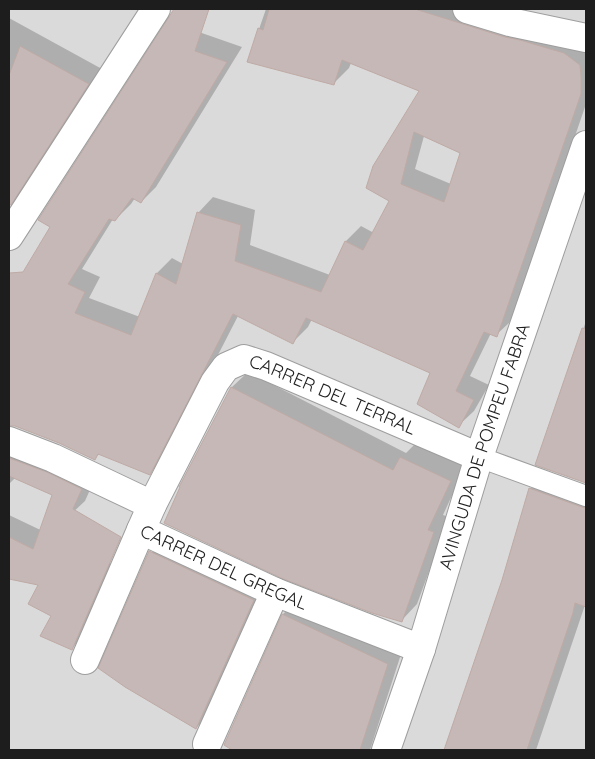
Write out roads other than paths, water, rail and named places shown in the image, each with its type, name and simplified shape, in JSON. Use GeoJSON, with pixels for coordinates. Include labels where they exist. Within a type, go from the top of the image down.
{"type":"FeatureCollection","features":[{"type":"Feature","properties":{"kind":"street"},"geometry":{"type":"LineString","coordinates":[[9,236],[156,9]]}},
{"type":"Feature","properties":{"kind":"street"},"geometry":{"type":"LineString","coordinates":[[467,9],[510,22],[586,38]]}},
{"type":"Feature","properties":{"kind":"street","name":"AVINGUDA DE POMPEU FABRA"},"geometry":{"type":"LineString","coordinates":[[386,750],[421,649],[479,457],[586,145]]}},
{"type":"Feature","properties":{"kind":"street","name":"CARRER DEL TERRAL"},"geometry":{"type":"LineString","coordinates":[[152,505],[215,382],[226,367],[244,359],[266,366],[479,457],[586,496]]}},
{"type":"Feature","properties":{"kind":"street","name":"CARRER DEL GREGAL"},"geometry":{"type":"LineString","coordinates":[[9,442],[53,458],[152,505],[141,530],[275,592],[421,649]]}},
{"type":"Feature","properties":{"kind":"street"},"geometry":{"type":"LineString","coordinates":[[85,660],[141,530]]}},
{"type":"Feature","properties":{"kind":"street"},"geometry":{"type":"LineString","coordinates":[[207,744],[275,592]]}}]}
